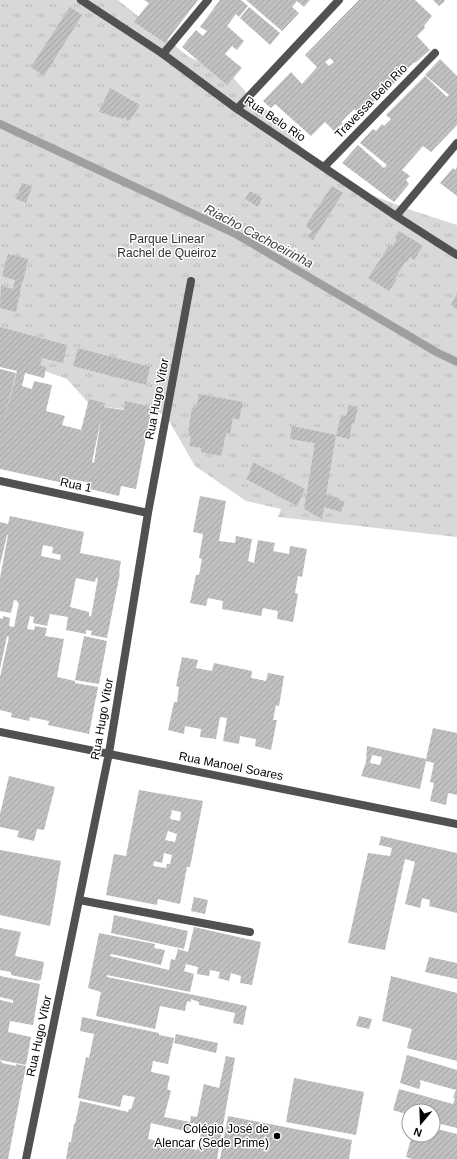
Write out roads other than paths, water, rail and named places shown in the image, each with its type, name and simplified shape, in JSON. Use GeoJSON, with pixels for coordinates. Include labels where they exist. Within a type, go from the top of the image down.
{"type":"FeatureCollection","features":[{"type":"Feature","properties":{"kind":"street","name":"Rua Belo Rio"},"geometry":{"type":"LineString","coordinates":[[81,0],[163,54],[237,109],[396,216],[457,255]]}},
{"type":"Feature","properties":{"kind":"street"},"geometry":{"type":"LineString","coordinates":[[163,54],[208,0]]}},
{"type":"Feature","properties":{"kind":"street"},"geometry":{"type":"LineString","coordinates":[[237,109],[339,0]]}},
{"type":"Feature","properties":{"kind":"street","name":"Travessa Belo Rio"},"geometry":{"type":"LineString","coordinates":[[324,167],[435,53]]}},
{"type":"Feature","properties":{"kind":"street"},"geometry":{"type":"LineString","coordinates":[[396,216],[457,143]]}},
{"type":"Feature","properties":{"kind":"street","name":"Rua Hugo Vítor"},"geometry":{"type":"LineString","coordinates":[[26,1159],[109,754],[148,513],[191,281]]}},
{"type":"Feature","properties":{"kind":"street","name":"Rua 1"},"geometry":{"type":"LineString","coordinates":[[0,481],[148,513]]}},
{"type":"Feature","properties":{"kind":"street","name":"Rua Manoel Soares"},"geometry":{"type":"LineString","coordinates":[[0,732],[457,824]]}},
{"type":"Feature","properties":{"kind":"street"},"geometry":{"type":"LineString","coordinates":[[79,900],[250,932]]}},
{"type":"Feature","properties":{"kind":"waterway","name":"Riacho Cachoeirinha"},"geometry":{"type":"LineString","coordinates":[[0,124],[234,233],[438,353],[457,362]]}},
{"type":"Feature","properties":{"kind":"place","name":"Colégio José de Alencar (Sede Prime)"},"geometry":{"type":"Point","coordinates":[277,1136]}},
{"type":"Feature","properties":{"kind":"park label","name":"Parque Linear Rachel de Queiroz"},"geometry":{"type":"Point","coordinates":[167,246]}}]}
